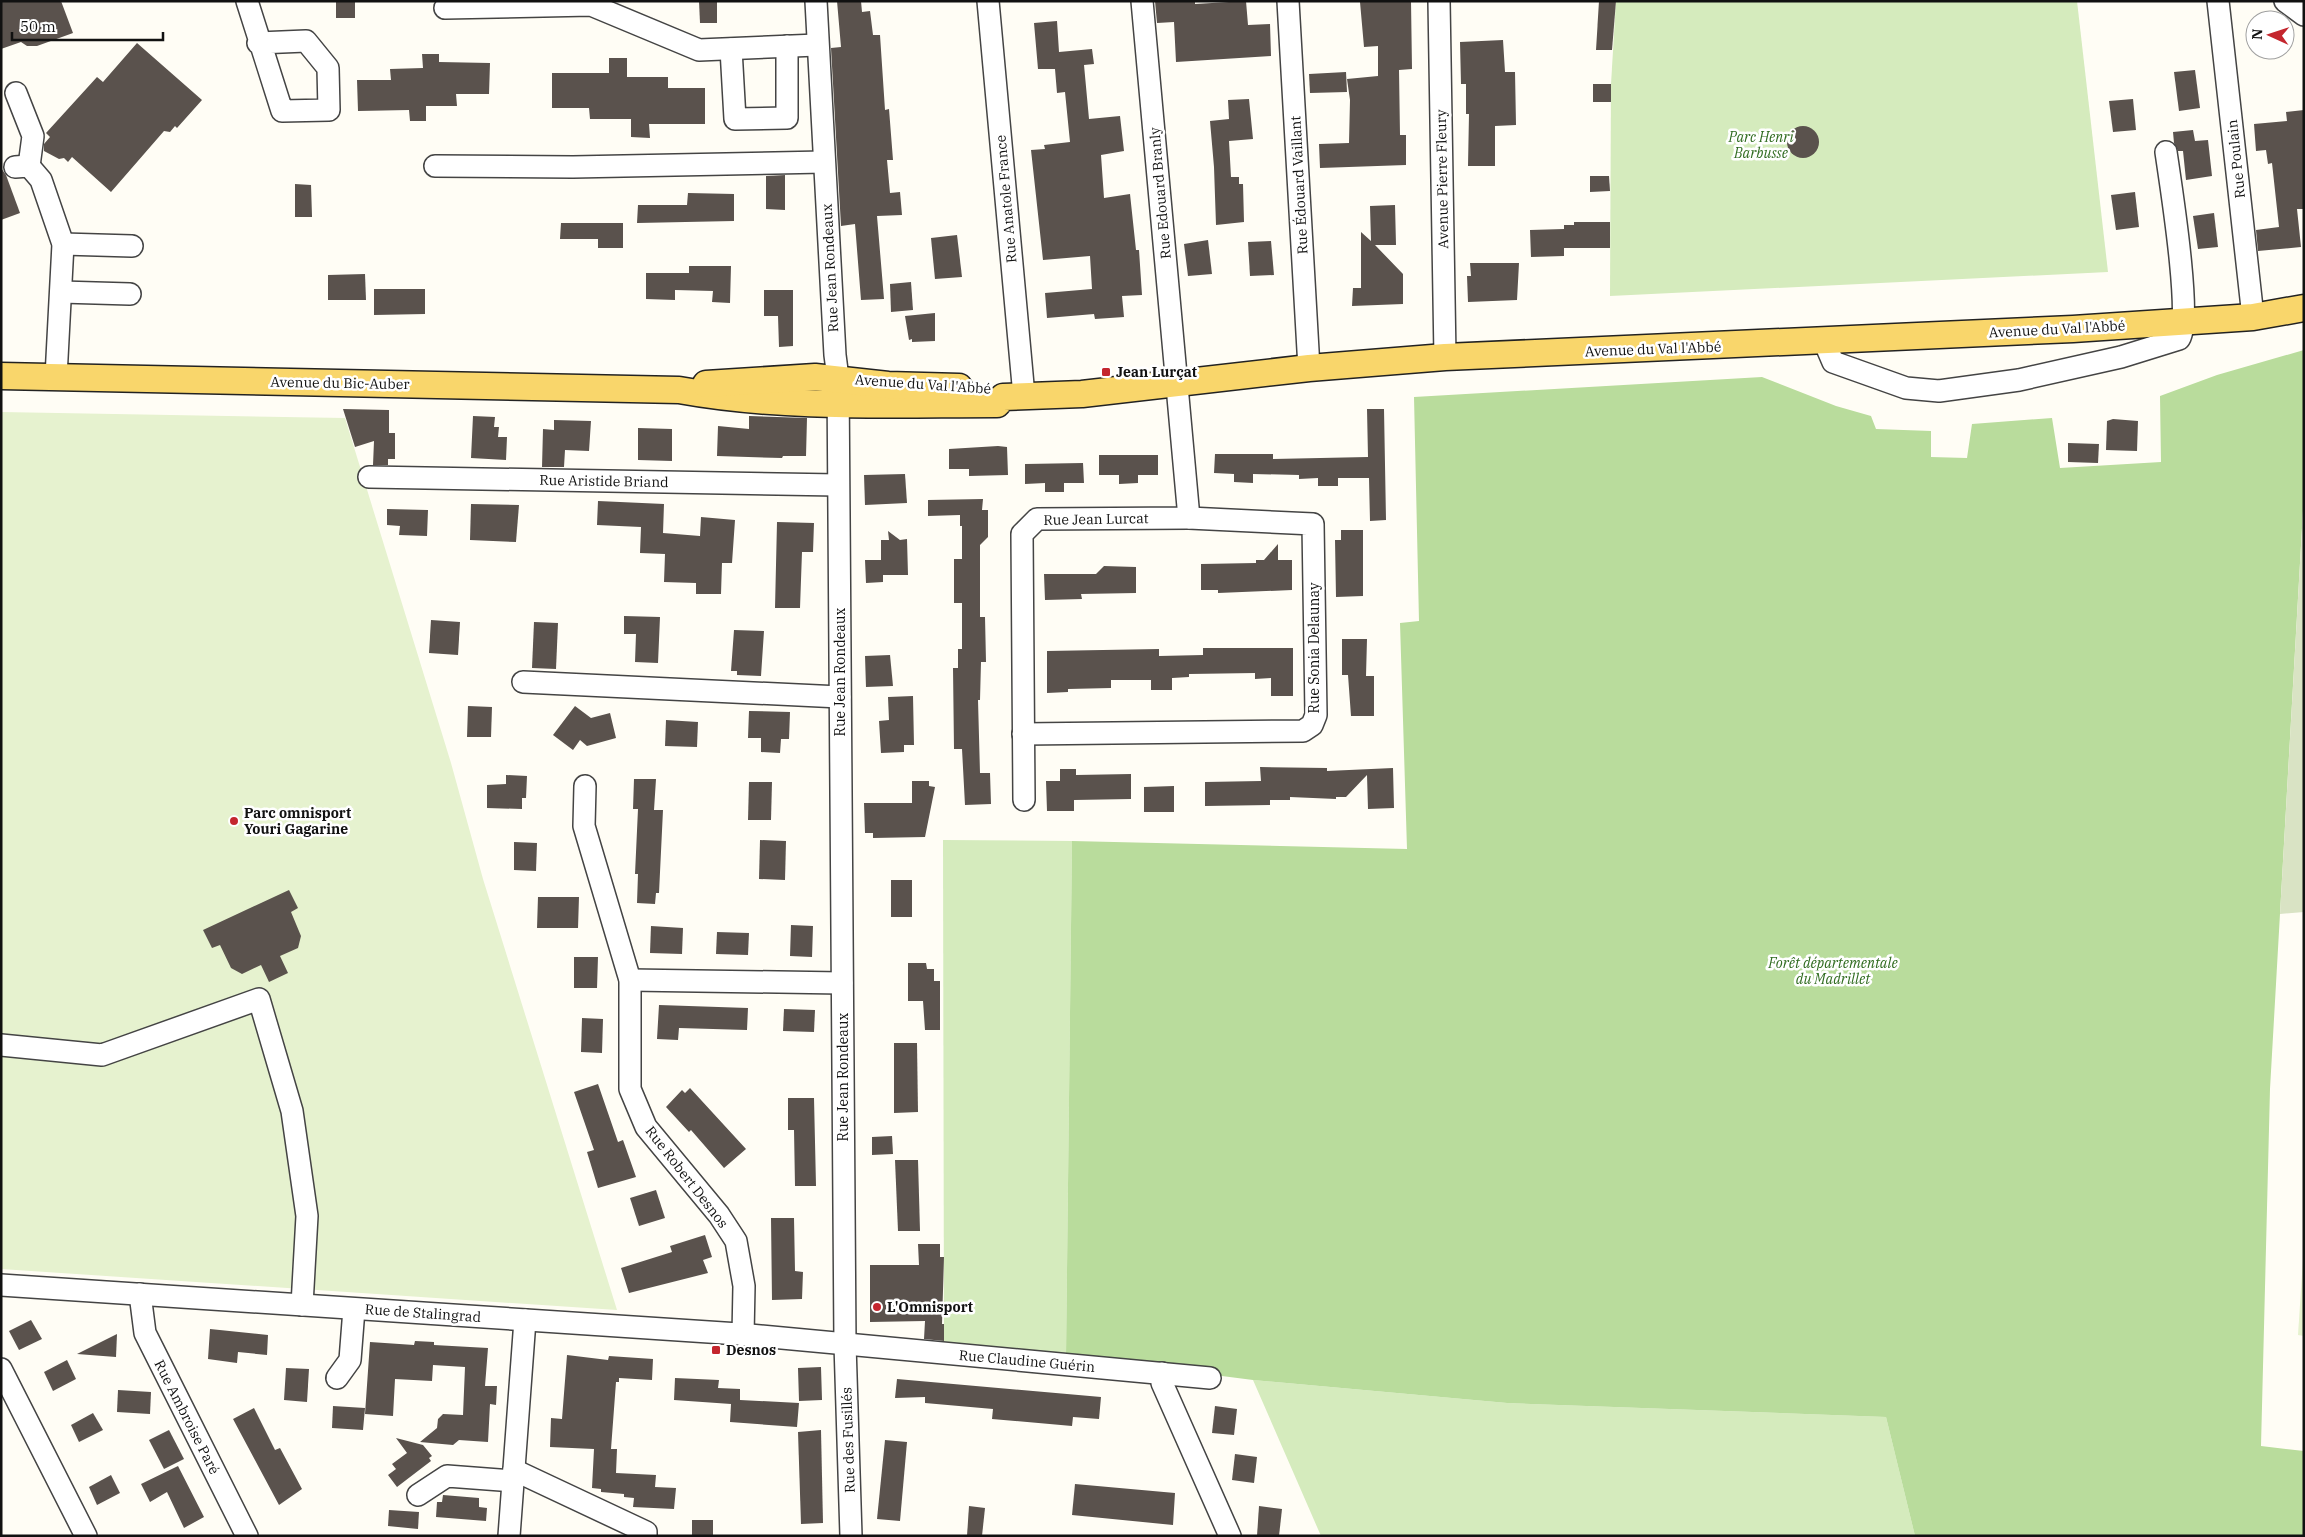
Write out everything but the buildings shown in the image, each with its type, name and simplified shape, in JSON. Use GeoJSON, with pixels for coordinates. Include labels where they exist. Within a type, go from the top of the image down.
{"type":"FeatureCollection","features":[{"type":"Feature","properties":{"kind":"main road","name":"Avenue du Val l'Abbé"},"geometry":{"type":"LineString","coordinates":[[838,405],[997,404],[1013,397],[1082,394],[1309,368],[1445,357],[1824,341],[2184,321],[2253,317],[2304,308]]}},
{"type":"Feature","properties":{"kind":"main road","name":"Avenue du Bic-Auber"},"geometry":{"type":"LineString","coordinates":[[1,376],[679,390],[722,398],[838,405]]}},
{"type":"Feature","properties":{"kind":"main road","name":"Avenue du Bic-Auber"},"geometry":{"type":"LineString","coordinates":[[679,390],[709,384],[796,376],[838,378]]}},
{"type":"Feature","properties":{"kind":"main road","name":"Avenue du Val l'Abbé"},"geometry":{"type":"LineString","coordinates":[[838,378],[888,385],[998,389],[1013,397]]}},
{"type":"Feature","properties":{"kind":"street"},"geometry":{"type":"LineString","coordinates":[[246,1],[258,43]]}},
{"type":"Feature","properties":{"kind":"street","name":"Rue Jean Rondeaux"},"geometry":{"type":"LineString","coordinates":[[816,1],[817,45],[838,378],[845,1344]]}},
{"type":"Feature","properties":{"kind":"street","name":"Rue Anatole France"},"geometry":{"type":"LineString","coordinates":[[988,1],[1013,397]]}},
{"type":"Feature","properties":{"kind":"street","name":"Rue Edouard Branly"},"geometry":{"type":"LineString","coordinates":[[1142,1],[1177,384]]}},
{"type":"Feature","properties":{"kind":"street","name":"Rue Édouard Vaillant"},"geometry":{"type":"LineString","coordinates":[[1288,1],[1309,368]]}},
{"type":"Feature","properties":{"kind":"street","name":"Avenue Pierre Fleury"},"geometry":{"type":"LineString","coordinates":[[1439,1],[1445,357]]}},
{"type":"Feature","properties":{"kind":"street","name":"Rue Poulain"},"geometry":{"type":"LineString","coordinates":[[2218,1],[2253,317]]}},
{"type":"Feature","properties":{"kind":"street"},"geometry":{"type":"LineString","coordinates":[[2285,1],[2304,15]]}},
{"type":"Feature","properties":{"kind":"street"},"geometry":{"type":"LineString","coordinates":[[445,8],[600,5],[700,50],[817,45]]}},
{"type":"Feature","properties":{"kind":"street"},"geometry":{"type":"LineString","coordinates":[[731,48],[735,119],[787,118],[787,46]]}},
{"type":"Feature","properties":{"kind":"street"},"geometry":{"type":"LineString","coordinates":[[16,93],[33,136],[22,167],[41,180],[63,244],[56,377]]}},
{"type":"Feature","properties":{"kind":"street"},"geometry":{"type":"LineString","coordinates":[[1824,341],[1833,362],[1906,388],[1939,392],[2019,380],[2121,357],[2179,338],[2182,335],[2184,321],[2180,264],[2166,152]]}},
{"type":"Feature","properties":{"kind":"street"},"geometry":{"type":"LineString","coordinates":[[435,166],[573,167],[824,162]]}},
{"type":"Feature","properties":{"kind":"street"},"geometry":{"type":"LineString","coordinates":[[63,244],[132,246]]}},
{"type":"Feature","properties":{"kind":"street"},"geometry":{"type":"LineString","coordinates":[[61,292],[130,294]]}},
{"type":"Feature","properties":{"kind":"street"},"geometry":{"type":"LineString","coordinates":[[1177,384],[1189,518]]}},
{"type":"Feature","properties":{"kind":"street","name":"Rue Aristide Briand"},"geometry":{"type":"LineString","coordinates":[[370,476],[838,485]]}},
{"type":"Feature","properties":{"kind":"street","name":"Rue Jean Lurcat"},"geometry":{"type":"LineString","coordinates":[[1024,800],[1022,534],[1037,519],[1189,518]]}},
{"type":"Feature","properties":{"kind":"street","name":"Rue Sonia Delaunay"},"geometry":{"type":"LineString","coordinates":[[1023,734],[1303,731],[1312,726],[1316,715],[1313,524],[1189,518]]}},
{"type":"Feature","properties":{"kind":"street"},"geometry":{"type":"LineString","coordinates":[[523,682],[840,697]]}},
{"type":"Feature","properties":{"kind":"street","name":"Rue Robert Desnos"},"geometry":{"type":"LineString","coordinates":[[585,786],[584,826],[630,980],[630,1089],[646,1127],[719,1215],[736,1241],[744,1286],[743,1335]]}},
{"type":"Feature","properties":{"kind":"street"},"geometry":{"type":"LineString","coordinates":[[630,980],[842,983]]}},
{"type":"Feature","properties":{"kind":"street"},"geometry":{"type":"LineString","coordinates":[[1,1045],[102,1054],[259,999],[292,1110],[307,1216],[302,1305]]}},
{"type":"Feature","properties":{"kind":"street","name":"Rue de Stalingrad"},"geometry":{"type":"LineString","coordinates":[[1,1285],[743,1335],[845,1344]]}},
{"type":"Feature","properties":{"kind":"street","name":"Rue Ambroise Paré"},"geometry":{"type":"LineString","coordinates":[[140,1294],[145,1333],[247,1536]]}},
{"type":"Feature","properties":{"kind":"street"},"geometry":{"type":"LineString","coordinates":[[337,1378],[350,1360],[354,1309]]}},
{"type":"Feature","properties":{"kind":"street"},"geometry":{"type":"LineString","coordinates":[[509,1536],[524,1320]]}},
{"type":"Feature","properties":{"kind":"street","name":"Rue Claudine Guérin"},"geometry":{"type":"LineString","coordinates":[[845,1344],[1210,1378]]}},
{"type":"Feature","properties":{"kind":"street","name":"Rue des Fusillés"},"geometry":{"type":"LineString","coordinates":[[845,1344],[851,1536]]}},
{"type":"Feature","properties":{"kind":"street"},"geometry":{"type":"LineString","coordinates":[[1,1369],[86,1536]]}},
{"type":"Feature","properties":{"kind":"street"},"geometry":{"type":"LineString","coordinates":[[1162,1373],[1162,1383],[1230,1536]]}},
{"type":"Feature","properties":{"kind":"street"},"geometry":{"type":"LineString","coordinates":[[418,1495],[447,1476],[513,1475],[646,1532],[646,1536]]}},
{"type":"Feature","properties":{"kind":"green space","name":"Parc Henri Barbusse"},"geometry":{"type":"Polygon","coordinates":[[[1616,1],[2077,1],[2108,272],[1610,296],[1611,84],[1616,1]]]}},
{"type":"Feature","properties":{"kind":"green space","name":"Forêt départementale du Madrillet"},"geometry":{"type":"Polygon","coordinates":[[[2304,350],[2304,493],[2270,1089],[2261,1446],[2304,1451],[2304,1536],[1915,1536],[1886,1417],[1507,1403],[1253,1380],[1066,1356],[1072,841],[1407,849],[1400,623],[1419,621],[1414,397],[1762,377],[1836,406],[1871,416],[1876,429],[1931,431],[1931,457],[1967,458],[1972,424],[2052,418],[2060,468],[2161,462],[2160,396],[2217,375],[2304,350]]]}},
{"type":"Feature","properties":{"kind":"green space","name":"Parc omnisport Youri Gagarine"},"geometry":{"type":"Polygon","coordinates":[[[1,412],[345,418],[451,763],[483,879],[617,1310],[1,1269],[1,412]]]}},
{"type":"Feature","properties":{"kind":"green space"},"geometry":{"type":"Polygon","coordinates":[[[2304,493],[2304,912],[2280,914],[2304,493]]]}},
{"type":"Feature","properties":{"kind":"green space"},"geometry":{"type":"Polygon","coordinates":[[[943,840],[1072,841],[1066,1356],[944,1344],[943,840]]]}},
{"type":"Feature","properties":{"kind":"green space"},"geometry":{"type":"Polygon","coordinates":[[[2304,1244],[2304,1336],[2298,1335],[2304,1244]]]}},
{"type":"Feature","properties":{"kind":"green space"},"geometry":{"type":"Polygon","coordinates":[[[1253,1380],[1507,1403],[1886,1417],[1915,1536],[1321,1536],[1253,1380]]]}},
{"type":"Feature","properties":{"kind":"place","name":"Jean Lurçat"},"geometry":{"type":"Point","coordinates":[1106,372]}},
{"type":"Feature","properties":{"kind":"place","name":"Parc omnisport Youri Gagarine"},"geometry":{"type":"Point","coordinates":[234,821]}},
{"type":"Feature","properties":{"kind":"place","name":"L'Omnisport"},"geometry":{"type":"Point","coordinates":[877,1307]}},
{"type":"Feature","properties":{"kind":"place","name":"Desnos"},"geometry":{"type":"Point","coordinates":[716,1350]}}]}
